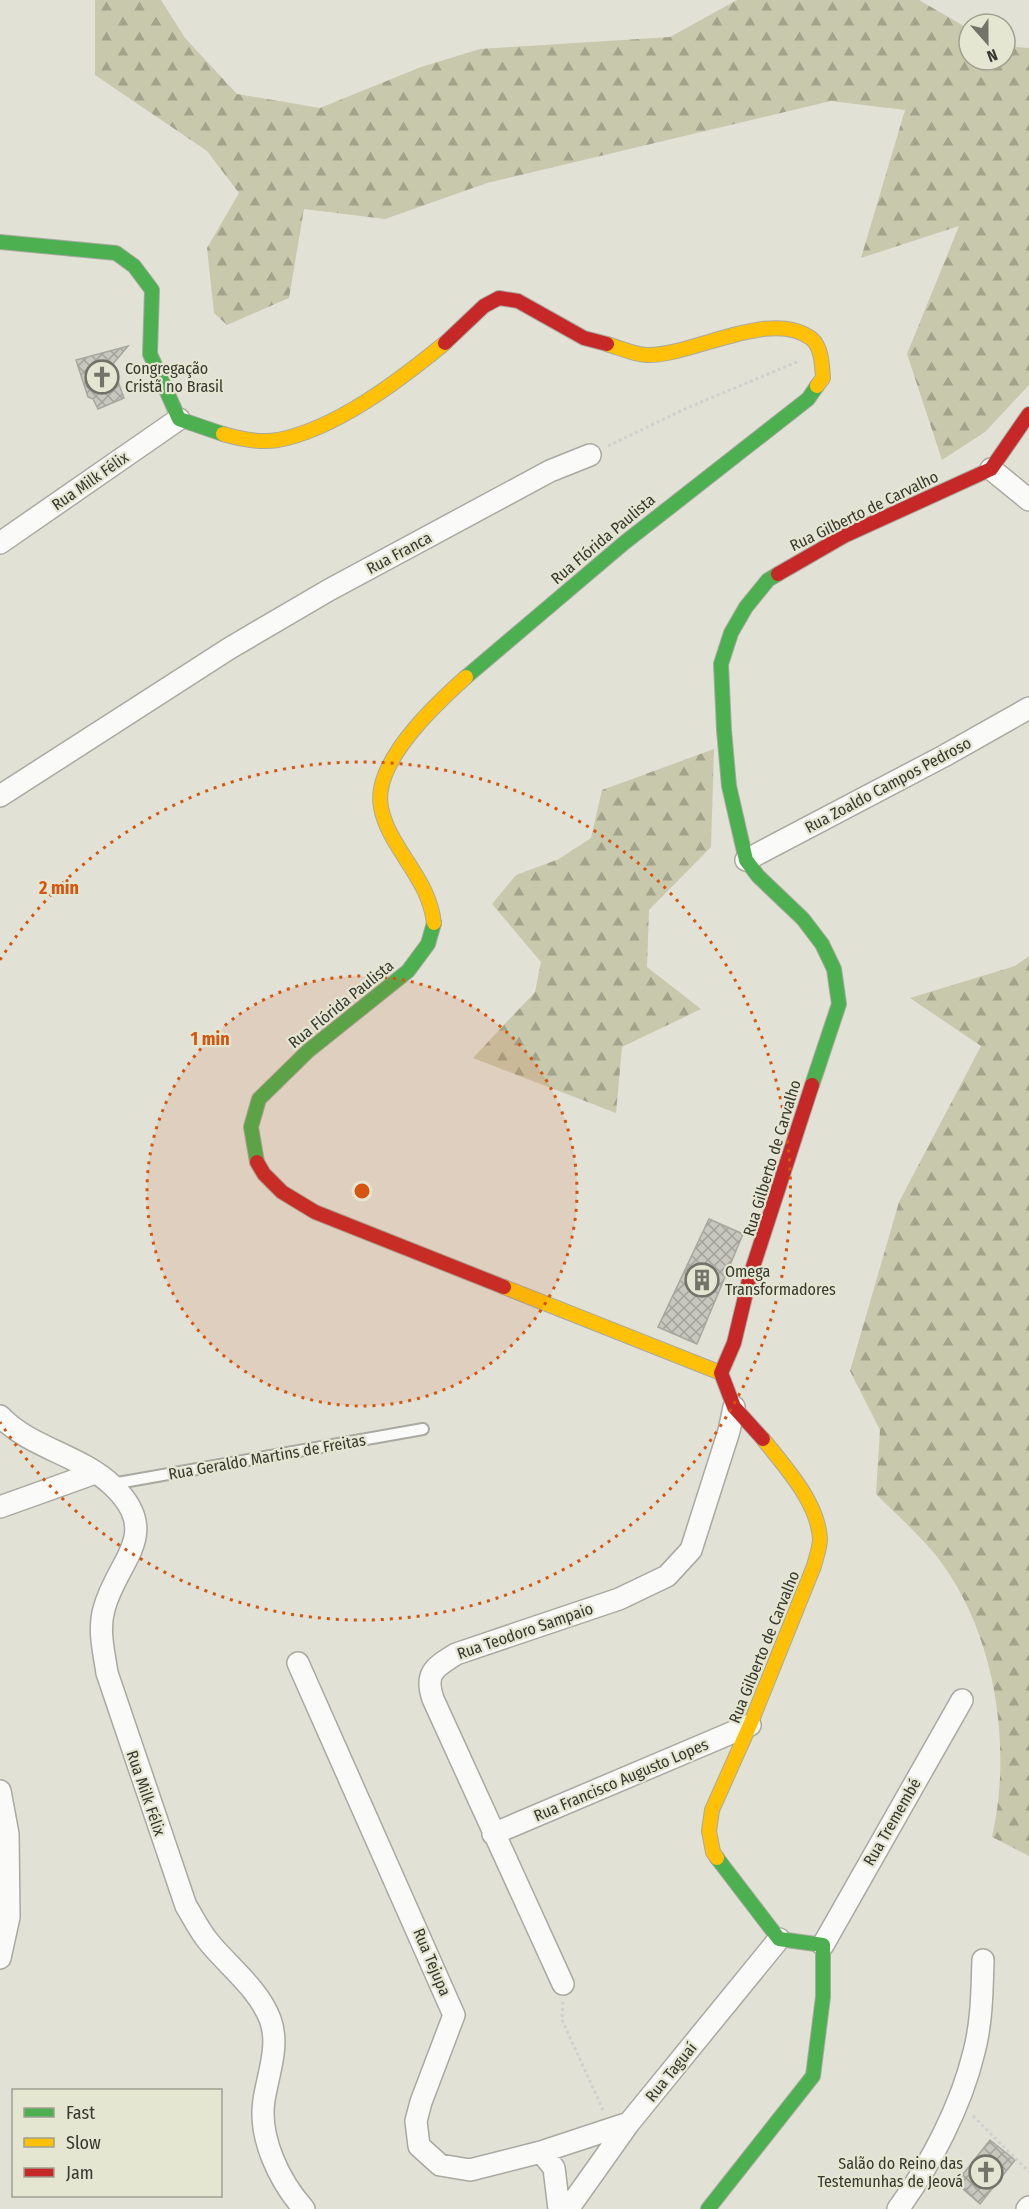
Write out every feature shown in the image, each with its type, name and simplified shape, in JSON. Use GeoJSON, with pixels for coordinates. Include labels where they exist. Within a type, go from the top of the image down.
{"type":"FeatureCollection","features":[{"type":"Feature","properties":{"kind":"street"},"geometry":{"type":"LineString","coordinates":[[0,242],[116,253],[134,266],[152,290],[150,354],[179,419],[209,432],[260,439],[276,441],[298,435],[359,404],[403,376],[484,306],[499,298],[518,301],[592,341],[646,355],[670,352],[731,335],[768,329],[800,333],[813,340],[820,352]]}},
{"type":"Feature","properties":{"kind":"street","name":"Rua Flórida Paulista"},"geometry":{"type":"LineString","coordinates":[[721,1373],[315,1212],[290,1200],[258,1167],[252,1148],[250,1126],[255,1103],[287,1071],[408,971],[428,944],[434,919],[425,887],[391,837],[382,820],[381,812],[381,790],[386,772],[405,742],[442,700],[535,617],[671,504],[808,399],[823,378],[820,352]]}},
{"type":"Feature","properties":{"kind":"street"},"geometry":{"type":"LineString","coordinates":[[1029,414],[991,469],[1029,500]]}},
{"type":"Feature","properties":{"kind":"street","name":"Rua Milk Félix"},"geometry":{"type":"LineString","coordinates":[[0,543],[179,419]]}},
{"type":"Feature","properties":{"kind":"street","name":"Rua Franca"},"geometry":{"type":"LineString","coordinates":[[0,796],[230,648],[329,590],[550,471],[590,455]]}},
{"type":"Feature","properties":{"kind":"street","name":"Rua Gilberto de Carvalho"},"geometry":{"type":"LineString","coordinates":[[779,1939],[713,1852],[709,1831],[712,1810],[750,1725],[814,1566],[820,1540],[815,1514],[804,1493],[750,1423],[734,1407],[721,1373],[734,1342],[750,1276],[839,1004],[834,969],[822,944],[803,919],[758,876],[746,860],[729,786],[721,664],[731,633],[746,607],[768,580],[792,564],[844,536],[991,469]]}},
{"type":"Feature","properties":{"kind":"street","name":"Rua Zoaldo Campos Pedroso"},"geometry":{"type":"LineString","coordinates":[[746,860],[944,756],[1029,708]]}},
{"type":"Feature","properties":{"kind":"street","name":"Rua Teodoro Sampaio"},"geometry":{"type":"LineString","coordinates":[[564,1984],[493,1834],[433,1699],[428,1687],[430,1676],[437,1666],[456,1654],[619,1599],[667,1576],[691,1550],[729,1431],[734,1407]]}},
{"type":"Feature","properties":{"kind":"street","name":"Rua Milk Félix"},"geometry":{"type":"LineString","coordinates":[[0,1416],[35,1440],[103,1479],[128,1502],[138,1527],[135,1542],[104,1610],[101,1635],[107,1673],[186,1906],[206,1940],[261,2001],[271,2020],[274,2040],[263,2103],[266,2136],[278,2172],[304,2209]]}},
{"type":"Feature","properties":{"kind":"street"},"geometry":{"type":"LineString","coordinates":[[0,1507],[103,1479]]}},
{"type":"Feature","properties":{"kind":"street","name":"Rua Tejupa"},"geometry":{"type":"LineString","coordinates":[[298,1663],[454,2015],[421,2102],[416,2121],[419,2146],[440,2165],[470,2170],[541,2152],[620,2125]]}},
{"type":"Feature","properties":{"kind":"street","name":"Rua Tremembé"},"geometry":{"type":"LineString","coordinates":[[823,1945],[962,1700]]}},
{"type":"Feature","properties":{"kind":"street","name":"Rua Francisco Augusto Lopes"},"geometry":{"type":"LineString","coordinates":[[493,1834],[750,1725]]}},
{"type":"Feature","properties":{"kind":"street"},"geometry":{"type":"LineString","coordinates":[[0,1791],[8,1834],[9,1917],[0,1958]]}},
{"type":"Feature","properties":{"kind":"street"},"geometry":{"type":"LineString","coordinates":[[708,2209],[813,2076],[823,1997],[823,1945],[779,1939]]}},
{"type":"Feature","properties":{"kind":"street","name":"Rua Taguaí"},"geometry":{"type":"LineString","coordinates":[[568,2209],[620,2125],[779,1939]]}},
{"type":"Feature","properties":{"kind":"street"},"geometry":{"type":"LineString","coordinates":[[898,2209],[914,2187],[957,2101],[974,2052],[981,2012],[983,1960]]}},
{"type":"Feature","properties":{"kind":"street"},"geometry":{"type":"LineString","coordinates":[[541,2152],[554,2168],[559,2209]]}},
{"type":"Feature","properties":{"kind":"lane","name":"Rua Geraldo Martins de Freitas"},"geometry":{"type":"LineString","coordinates":[[103,1479],[423,1429]]}},
{"type":"Feature","properties":{"kind":"path"},"geometry":{"type":"LineString","coordinates":[[590,455],[687,408],[820,352]]}},
{"type":"Feature","properties":{"kind":"path"},"geometry":{"type":"LineString","coordinates":[[564,1984],[562,2020],[620,2125]]}},
{"type":"Feature","properties":{"kind":"path"},"geometry":{"type":"LineString","coordinates":[[957,2101],[1029,2172]]}},
{"type":"Feature","properties":{"kind":"green space"},"geometry":{"type":"Polygon","coordinates":[[[95,0],[161,0],[185,38],[237,94],[320,108],[421,67],[480,49],[670,37],[737,0],[919,0],[957,22],[957,72],[1017,72],[1017,47],[1029,48],[1029,385],[985,432],[942,460],[907,354],[959,226],[861,258],[905,110],[831,101],[487,183],[385,219],[304,209],[289,298],[227,325],[214,313],[207,248],[239,193],[207,151],[95,75],[95,0]]]}},
{"type":"Feature","properties":{"kind":"green space"},"geometry":{"type":"Polygon","coordinates":[[[714,749],[711,847],[649,910],[647,967],[701,1009],[622,1047],[616,1113],[473,1058],[535,992],[541,962],[492,904],[516,875],[559,859],[591,838],[602,790],[714,749]]]}},
{"type":"Feature","properties":{"kind":"green space"},"geometry":{"type":"Polygon","coordinates":[[[1029,956],[1029,1856],[992,1837],[998,1801],[999,1726],[994,1689],[985,1652],[972,1616],[955,1583],[934,1553],[876,1494],[880,1430],[850,1371],[899,1202],[981,1046],[910,998],[1015,966],[1029,956]]]}},
{"type":"Feature","properties":{"kind":"building","name":"Congregação Cristã no Brasil"},"geometry":{"type":"Polygon","coordinates":[[[128,346],[112,365],[124,398],[98,409],[93,399],[88,397],[76,360],[128,346]]]}},
{"type":"Feature","properties":{"kind":"building","name":"Omega Transformadores"},"geometry":{"type":"Polygon","coordinates":[[[709,1219],[743,1234],[697,1344],[658,1327],[709,1219]]]}},
{"type":"Feature","properties":{"kind":"building","name":"Salão do Reino das Testemunhas de Jeová"},"geometry":{"type":"Polygon","coordinates":[[[990,2140],[1015,2160],[980,2204],[956,2183],[990,2140]]]}},
{"type":"Feature","properties":{"kind":"traffic: fast"},"geometry":{"type":"LineString","coordinates":[[0,242],[116,253],[134,266],[152,290],[150,354],[179,419],[223,434]]}},
{"type":"Feature","properties":{"kind":"traffic: fast"},"geometry":{"type":"LineString","coordinates":[[466,677],[624,543],[808,399],[817,386]]}},
{"type":"Feature","properties":{"kind":"traffic: fast"},"geometry":{"type":"LineString","coordinates":[[778,574],[768,580],[746,607],[731,633],[721,664],[724,730],[729,786],[746,860],[758,876],[803,919],[822,944],[834,969],[839,1004],[812,1085]]}},
{"type":"Feature","properties":{"kind":"traffic: fast"},"geometry":{"type":"LineString","coordinates":[[257,1162],[251,1127],[259,1099],[308,1051],[408,971],[428,944],[434,923]]}},
{"type":"Feature","properties":{"kind":"traffic: fast"},"geometry":{"type":"LineString","coordinates":[[708,2209],[813,2076],[823,1997],[823,1945],[779,1939],[717,1858]]}},
{"type":"Feature","properties":{"kind":"traffic: slow"},"geometry":{"type":"LineString","coordinates":[[607,344],[632,353],[647,355],[666,353],[754,330],[776,328],[795,331],[812,339],[818,347],[823,378],[817,386]]}},
{"type":"Feature","properties":{"kind":"traffic: slow"},"geometry":{"type":"LineString","coordinates":[[223,434],[250,440],[271,441],[300,434],[322,425],[388,387],[445,343]]}},
{"type":"Feature","properties":{"kind":"traffic: slow"},"geometry":{"type":"LineString","coordinates":[[434,923],[425,891],[386,826],[380,796],[385,774],[403,743],[428,713],[466,677]]}},
{"type":"Feature","properties":{"kind":"traffic: slow"},"geometry":{"type":"LineString","coordinates":[[504,1287],[721,1373]]}},
{"type":"Feature","properties":{"kind":"traffic: slow"},"geometry":{"type":"LineString","coordinates":[[717,1858],[713,1852],[709,1831],[712,1810],[750,1725],[814,1566],[820,1542],[818,1525],[807,1498],[763,1439]]}},
{"type":"Feature","properties":{"kind":"traffic: jam"},"geometry":{"type":"LineString","coordinates":[[445,343],[484,306],[499,298],[518,301],[584,338],[607,344]]}},
{"type":"Feature","properties":{"kind":"traffic: jam"},"geometry":{"type":"LineString","coordinates":[[778,574],[844,536],[991,469],[1029,414]]}},
{"type":"Feature","properties":{"kind":"traffic: jam"},"geometry":{"type":"LineString","coordinates":[[763,1439],[734,1407],[721,1373],[734,1343],[750,1276],[812,1085]]}},
{"type":"Feature","properties":{"kind":"traffic: jam"},"geometry":{"type":"LineString","coordinates":[[257,1162],[264,1174],[282,1192],[315,1212],[504,1287]]}},
{"type":"Feature","properties":{"kind":"place","name":"Congregação Cristã no Brasil"},"geometry":{"type":"Point","coordinates":[102,377]}},
{"type":"Feature","properties":{"kind":"place","name":"Omega Transformadores"},"geometry":{"type":"Point","coordinates":[702,1280]}},
{"type":"Feature","properties":{"kind":"place","name":"Salão do Reino das Testemunhas de Jeová"},"geometry":{"type":"Point","coordinates":[986,2172]}}]}
